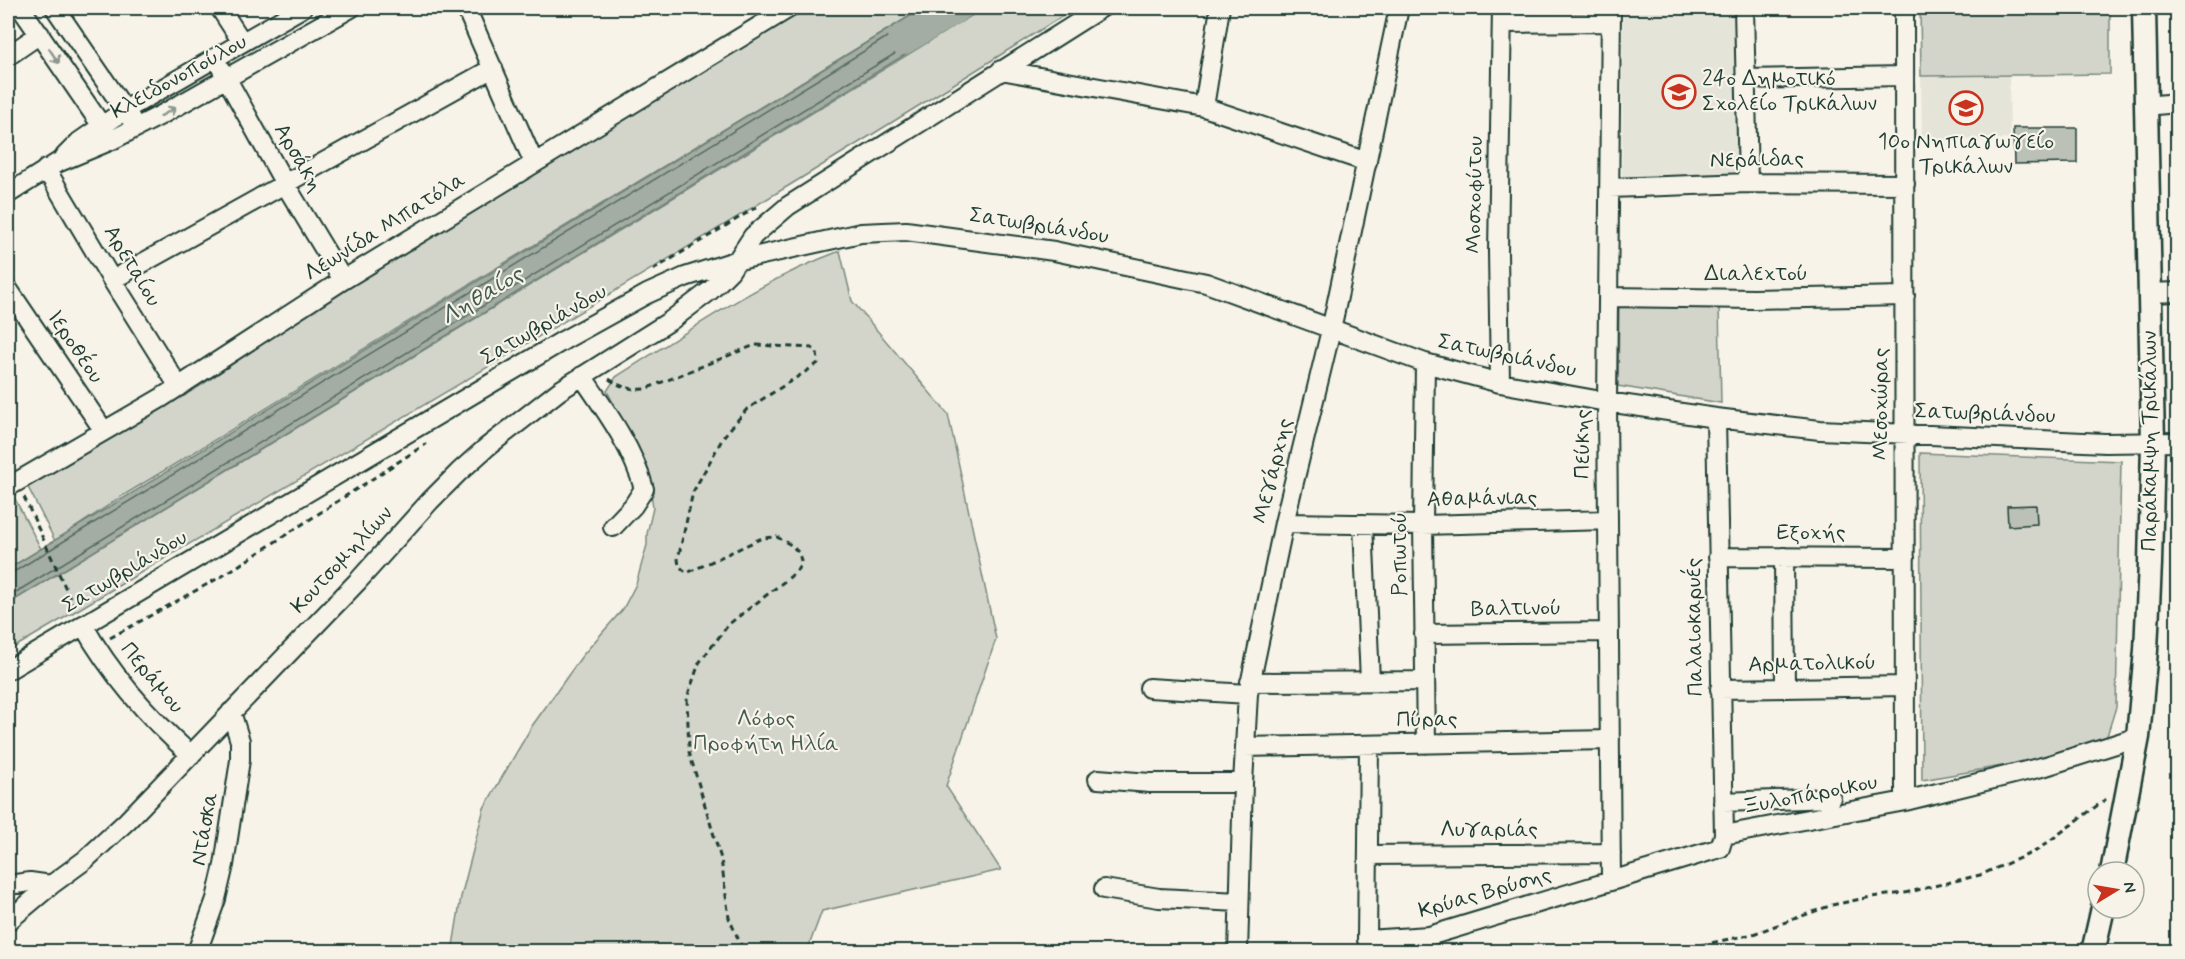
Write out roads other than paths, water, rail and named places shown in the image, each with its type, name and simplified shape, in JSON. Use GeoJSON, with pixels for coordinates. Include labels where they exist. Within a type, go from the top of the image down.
{"type":"FeatureCollection","features":[{"type":"Feature","properties":{"kind":"main road","name":"Παράκαμψη Τρικάλων"},"geometry":{"type":"LineString","coordinates":[[2114,860],[2138,737],[2147,629],[2153,443],[2148,293],[2144,8]]}},
{"type":"Feature","properties":{"kind":"main road"},"geometry":{"type":"LineString","coordinates":[[2093,951],[2100,920]]}},
{"type":"Feature","properties":{"kind":"street"},"geometry":{"type":"LineString","coordinates":[[21,8],[107,133]]}},
{"type":"Feature","properties":{"kind":"street"},"geometry":{"type":"LineString","coordinates":[[55,8],[137,128]]}},
{"type":"Feature","properties":{"kind":"street"},"geometry":{"type":"LineString","coordinates":[[220,8],[242,42]]}},
{"type":"Feature","properties":{"kind":"street","name":"Κλειδονοπούλου"},"geometry":{"type":"LineString","coordinates":[[107,133],[125,110],[302,8]]}},
{"type":"Feature","properties":{"kind":"street","name":"Κλειδονοπούλου"},"geometry":{"type":"LineString","coordinates":[[8,194],[52,166],[79,142],[107,133],[137,128],[351,8]]}},
{"type":"Feature","properties":{"kind":"street"},"geometry":{"type":"LineString","coordinates":[[466,8],[534,163]]}},
{"type":"Feature","properties":{"kind":"street","name":"Λεωνίδα Μπατόλα"},"geometry":{"type":"LineString","coordinates":[[11,478],[104,431],[179,387],[343,279],[789,8]]}},
{"type":"Feature","properties":{"kind":"street","name":"Κουτσομηλίων"},"geometry":{"type":"LineString","coordinates":[[8,921],[85,860],[191,755],[358,581],[430,501],[459,472],[519,421],[590,371],[695,303],[719,283],[761,227],[788,206],[1101,8]]}},
{"type":"Feature","properties":{"kind":"street"},"geometry":{"type":"LineString","coordinates":[[1204,107],[1220,8]]}},
{"type":"Feature","properties":{"kind":"street","name":"Μεγάρχης"},"geometry":{"type":"LineString","coordinates":[[1238,951],[1243,783],[1249,688],[1284,523],[1332,330],[1399,8]]}},
{"type":"Feature","properties":{"kind":"street"},"geometry":{"type":"LineString","coordinates":[[1744,8],[1748,183]]}},
{"type":"Feature","properties":{"kind":"street","name":"Μεσοχώρας"},"geometry":{"type":"LineString","coordinates":[[1904,8],[1905,801]]}},
{"type":"Feature","properties":{"kind":"street"},"geometry":{"type":"LineString","coordinates":[[1502,15],[1611,15]]}},
{"type":"Feature","properties":{"kind":"street","name":"Μοσχοφύτου"},"geometry":{"type":"LineString","coordinates":[[1500,383],[1498,252],[1502,15]]}},
{"type":"Feature","properties":{"kind":"street","name":"Πεύκης"},"geometry":{"type":"LineString","coordinates":[[1611,15],[1607,402],[1611,880]]}},
{"type":"Feature","properties":{"kind":"street"},"geometry":{"type":"LineString","coordinates":[[8,56],[40,34]]}},
{"type":"Feature","properties":{"kind":"street","name":"Αρσάκη"},"geometry":{"type":"LineString","coordinates":[[215,58],[285,184],[343,279]]}},
{"type":"Feature","properties":{"kind":"street"},"geometry":{"type":"LineString","coordinates":[[112,280],[493,68]]}},
{"type":"Feature","properties":{"kind":"street"},"geometry":{"type":"LineString","coordinates":[[1002,70],[1204,107],[1367,162]]}},
{"type":"Feature","properties":{"kind":"street"},"geometry":{"type":"LineString","coordinates":[[1745,79],[1904,76]]}},
{"type":"Feature","properties":{"kind":"street"},"geometry":{"type":"LineString","coordinates":[[2145,105],[2178,103]]}},
{"type":"Feature","properties":{"kind":"street","name":"Αρεταίου"},"geometry":{"type":"LineString","coordinates":[[52,166],[112,280],[179,387]]}},
{"type":"Feature","properties":{"kind":"street","name":"Νεράιδας"},"geometry":{"type":"LineString","coordinates":[[1610,188],[1748,183],[1905,184]]}},
{"type":"Feature","properties":{"kind":"street","name":"Σατωβριάνδου"},"geometry":{"type":"LineString","coordinates":[[8,670],[622,307],[664,285],[735,261],[861,232],[906,231],[942,235],[1054,251],[1185,278],[1246,297],[1425,363],[1500,383],[1607,402],[1820,430],[2153,443],[2178,442]]}},
{"type":"Feature","properties":{"kind":"street","name":"Ιεροθέου"},"geometry":{"type":"LineString","coordinates":[[8,289],[104,431]]}},
{"type":"Feature","properties":{"kind":"street"},"geometry":{"type":"LineString","coordinates":[[2148,293],[2178,292]]}},
{"type":"Feature","properties":{"kind":"street","name":"Διαλεχτού"},"geometry":{"type":"LineString","coordinates":[[1609,297],[1754,299],[1905,296]]}},
{"type":"Feature","properties":{"kind":"street","name":"Ροπωτού"},"geometry":{"type":"LineString","coordinates":[[1425,363],[1423,525],[1426,744]]}},
{"type":"Feature","properties":{"kind":"street"},"geometry":{"type":"LineString","coordinates":[[590,371],[640,475],[644,489],[633,506],[613,527]]}},
{"type":"Feature","properties":{"kind":"street","name":"Παλαιοκαρυές"},"geometry":{"type":"LineString","coordinates":[[1716,418],[1724,835]]}},
{"type":"Feature","properties":{"kind":"street","name":"Αθαμάνιας"},"geometry":{"type":"LineString","coordinates":[[1284,523],[1423,525],[1608,520]]}},
{"type":"Feature","properties":{"kind":"street"},"geometry":{"type":"LineString","coordinates":[[1363,524],[1370,681]]}},
{"type":"Feature","properties":{"kind":"street","name":"Εξοχής"},"geometry":{"type":"LineString","coordinates":[[1718,557],[1905,558]]}},
{"type":"Feature","properties":{"kind":"street"},"geometry":{"type":"LineString","coordinates":[[1784,558],[1785,688]]}},
{"type":"Feature","properties":{"kind":"street","name":"Περάμου"},"geometry":{"type":"LineString","coordinates":[[83,625],[123,686],[160,728],[191,755]]}},
{"type":"Feature","properties":{"kind":"street","name":"Βαλτινού"},"geometry":{"type":"LineString","coordinates":[[1424,634],[1609,632]]}},
{"type":"Feature","properties":{"kind":"street"},"geometry":{"type":"LineString","coordinates":[[1149,687],[1249,688],[1370,681],[1425,681]]}},
{"type":"Feature","properties":{"kind":"street","name":"Αρματολικού"},"geometry":{"type":"LineString","coordinates":[[1720,689],[1905,686]]}},
{"type":"Feature","properties":{"kind":"street","name":"Ντάσκα"},"geometry":{"type":"LineString","coordinates":[[197,951],[216,899],[237,782],[240,741],[231,712]]}},
{"type":"Feature","properties":{"kind":"street","name":"Ξυλοπάροικου"},"geometry":{"type":"LineString","coordinates":[[1724,835],[1905,801],[2046,766],[2138,737]]}},
{"type":"Feature","properties":{"kind":"street","name":"Πύρας"},"geometry":{"type":"LineString","coordinates":[[1245,747],[1610,740]]}},
{"type":"Feature","properties":{"kind":"street","name":"Κρύας Βρύσης"},"geometry":{"type":"LineString","coordinates":[[1369,745],[1367,940],[1429,936],[1717,849],[1722,846],[1724,835]]}},
{"type":"Feature","properties":{"kind":"street"},"geometry":{"type":"LineString","coordinates":[[1098,779],[1150,783],[1243,783]]}},
{"type":"Feature","properties":{"kind":"street"},"geometry":{"type":"LineString","coordinates":[[1723,802],[1831,798]]}},
{"type":"Feature","properties":{"kind":"street","name":"Λυγαριάς"},"geometry":{"type":"LineString","coordinates":[[1368,855],[1611,853]]}},
{"type":"Feature","properties":{"kind":"street"},"geometry":{"type":"LineString","coordinates":[[8,885],[30,882],[51,885]]}},
{"type":"Feature","properties":{"kind":"street"},"geometry":{"type":"LineString","coordinates":[[1104,889],[1160,898],[1239,902]]}},
{"type":"Feature","properties":{"kind":"water","name":"Ληθαίος"},"geometry":{"type":"Polygon","coordinates":[[[923,8],[929,8],[942,32],[8,604],[8,569],[923,8]]]}},
{"type":"Feature","properties":{"kind":"waterway","name":"Ληθαίος"},"geometry":{"type":"LineString","coordinates":[[902,40],[956,8]]}},
{"type":"Feature","properties":{"kind":"place","name":"24ο Δημοτικό Σχολείο Τρικάλων"},"geometry":{"type":"Point","coordinates":[1679,92]}},
{"type":"Feature","properties":{"kind":"place","name":"10ο Νηπιαγωγείο Τρικάλων"},"geometry":{"type":"Point","coordinates":[1966,108]}},
{"type":"Feature","properties":{"kind":"park label","name":"Λόφος Προφήτη Ηλία"},"geometry":{"type":"Point","coordinates":[766,732]}}]}
